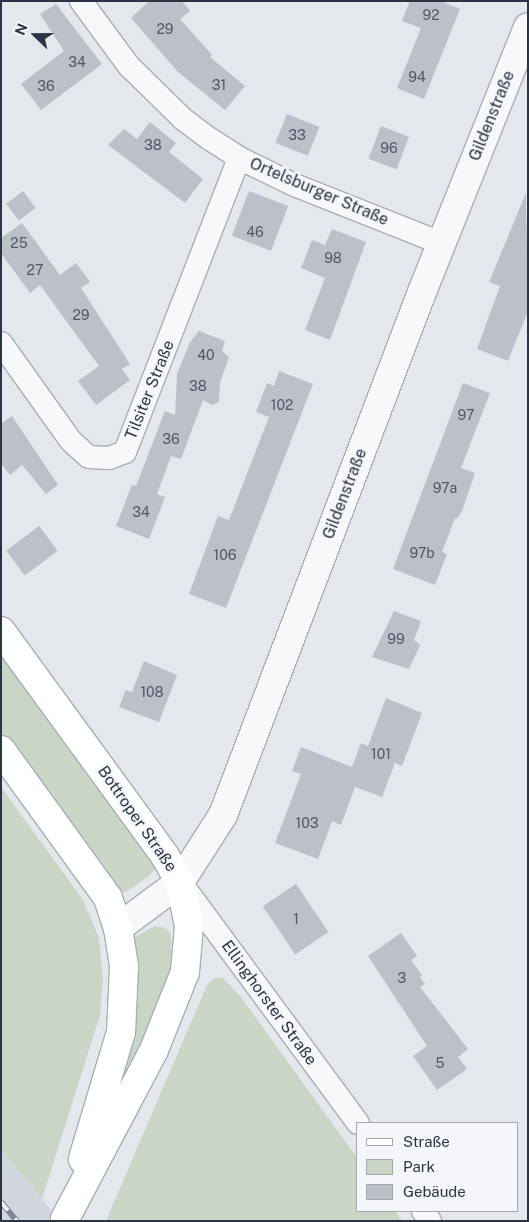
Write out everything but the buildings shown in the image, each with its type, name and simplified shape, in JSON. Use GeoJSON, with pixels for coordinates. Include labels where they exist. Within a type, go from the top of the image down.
{"type":"FeatureCollection","features":[{"type":"Feature","properties":{"kind":"main road","name":"Bottroper Straße"},"geometry":{"type":"LineString","coordinates":[[1,631],[165,856],[180,882],[189,926],[185,972],[154,1050],[65,1220]]}},
{"type":"Feature","properties":{"kind":"main road","name":"Bottroper Straße"},"geometry":{"type":"LineString","coordinates":[[1,750],[108,898],[118,928],[124,968],[121,1032],[65,1220]]}},
{"type":"Feature","properties":{"kind":"street","name":"Ortelsburger Straße"},"geometry":{"type":"LineString","coordinates":[[81,1],[106,37],[155,93],[183,119],[239,158],[292,184],[441,243]]}},
{"type":"Feature","properties":{"kind":"street","name":"Gildenstraße"},"geometry":{"type":"LineString","coordinates":[[118,928],[180,882],[223,815],[441,243],[528,27]]}},
{"type":"Feature","properties":{"kind":"street","name":"Tilsiter Straße"},"geometry":{"type":"LineString","coordinates":[[1,343],[71,441],[89,457],[109,458],[125,452],[239,158]]}},
{"type":"Feature","properties":{"kind":"street","name":"Ellinghorster Straße"},"geometry":{"type":"LineString","coordinates":[[180,882],[357,1122]]}},
{"type":"Feature","properties":{"kind":"shaded area"},"geometry":{"type":"Polygon","coordinates":[[[1,1150],[42,1199],[60,1221],[1,1221],[1,1150]]]}},
{"type":"Feature","properties":{"kind":"green space"},"geometry":{"type":"Polygon","coordinates":[[[1,653],[153,864],[155,869],[149,876],[126,892],[120,893],[111,886],[1,733],[1,653]]]}},
{"type":"Feature","properties":{"kind":"green space"},"geometry":{"type":"Polygon","coordinates":[[[1,787],[83,900],[99,938],[103,978],[100,1015],[42,1199],[1,1150],[1,787]]]}},
{"type":"Feature","properties":{"kind":"green space"},"geometry":{"type":"Polygon","coordinates":[[[155,926],[166,928],[171,934],[171,979],[81,1170],[134,938],[155,926]]]}},
{"type":"Feature","properties":{"kind":"green space"},"geometry":{"type":"Polygon","coordinates":[[[215,978],[223,978],[240,996],[356,1156],[356,1212],[396,1212],[402,1221],[106,1221],[207,985],[215,978]]]}},
{"type":"Feature","properties":{"kind":"railway"},"geometry":{"type":"LineString","coordinates":[[1,1202],[17,1221]]}}]}
